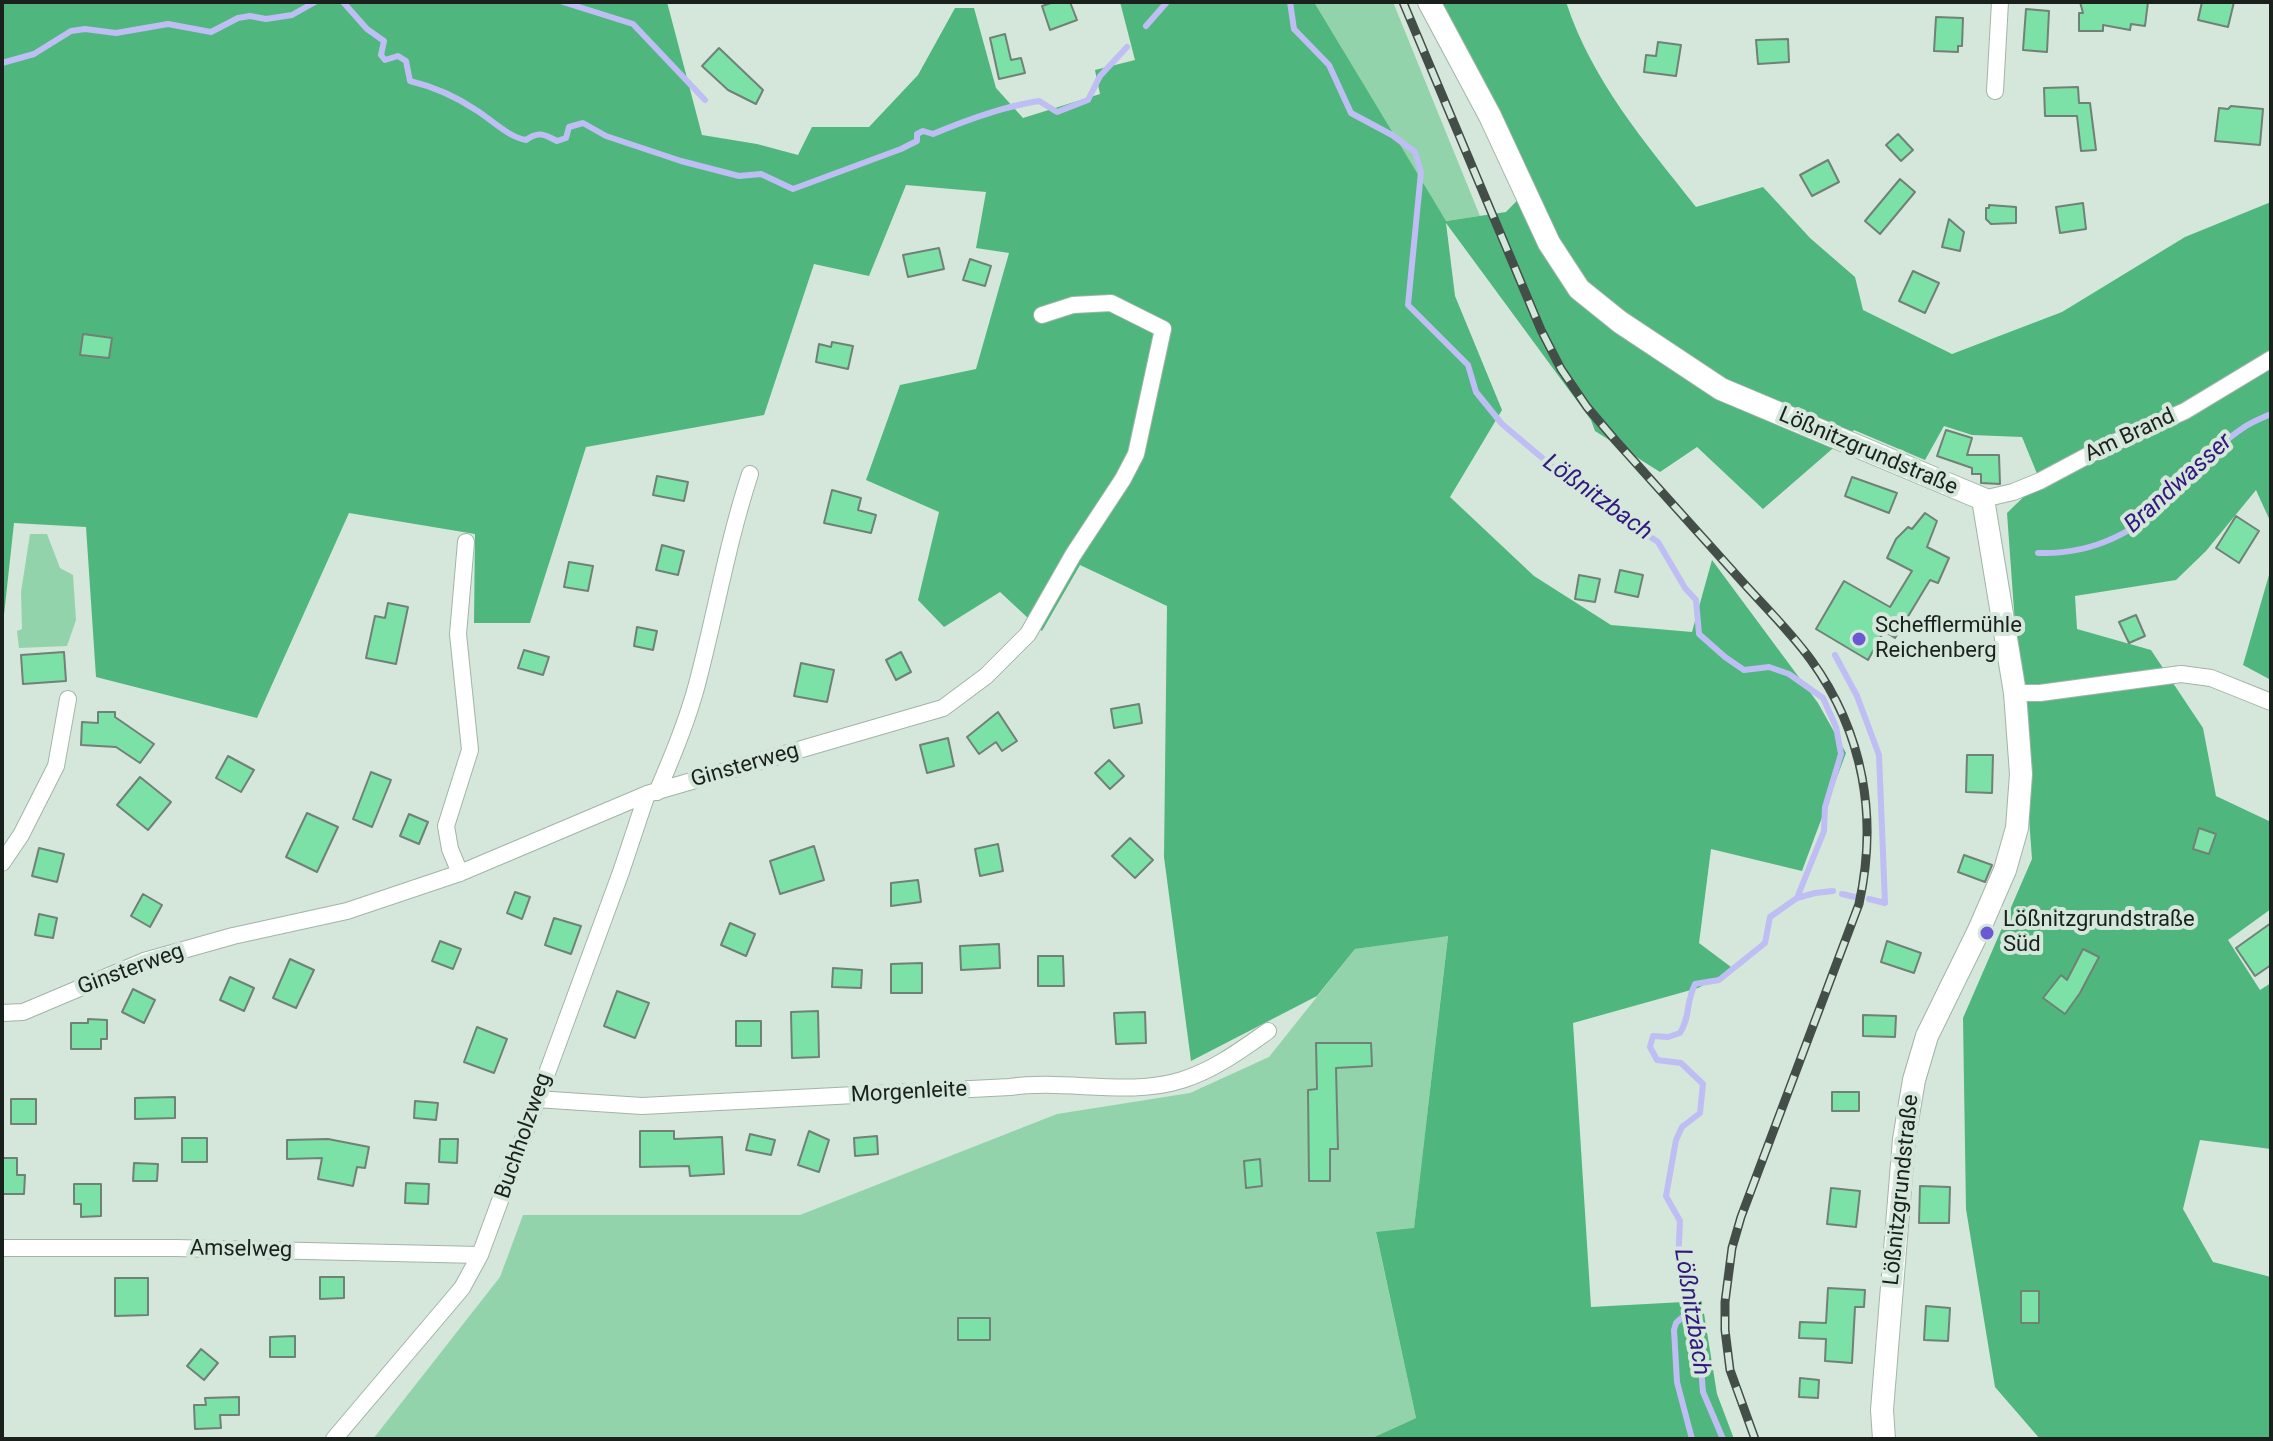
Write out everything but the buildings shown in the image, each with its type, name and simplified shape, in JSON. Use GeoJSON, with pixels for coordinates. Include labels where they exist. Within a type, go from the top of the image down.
{"type":"FeatureCollection","features":[{"type":"Feature","properties":{"kind":"street","name":"Lößnitzgrundstraße"},"geometry":{"type":"LineString","coordinates":[[1429,2],[1490,116],[1549,243],[1579,289],[1620,322],[1721,389],[1983,499],[2015,693],[2021,774],[2017,828],[1990,906],[1927,1036],[1909,1109],[1882,1410],[1884,1439]]}},
{"type":"Feature","properties":{"kind":"street"},"geometry":{"type":"LineString","coordinates":[[1995,91],[2000,2]]}},
{"type":"Feature","properties":{"kind":"street","name":"Ginsterweg"},"geometry":{"type":"LineString","coordinates":[[2,1013],[23,1012],[144,961],[233,936],[347,911],[460,873],[652,793],[943,708],[986,676],[1028,634],[1136,454],[1163,329],[1111,303],[1073,305],[1042,315]]}},
{"type":"Feature","properties":{"kind":"street","name":"Am Brand"},"geometry":{"type":"LineString","coordinates":[[1983,499],[2040,481],[2100,449],[2185,411],[2271,359]]}},
{"type":"Feature","properties":{"kind":"street","name":"Buchholzweg"},"geometry":{"type":"LineString","coordinates":[[334,1439],[462,1288],[480,1255],[621,872],[652,793],[677,746],[695,691],[738,510],[750,474]]}},
{"type":"Feature","properties":{"kind":"street"},"geometry":{"type":"LineString","coordinates":[[460,873],[450,849],[446,826],[470,750],[458,634],[466,542]]}},
{"type":"Feature","properties":{"kind":"street"},"geometry":{"type":"LineString","coordinates":[[2015,693],[2040,693],[2181,674],[2211,678],[2271,702]]}},
{"type":"Feature","properties":{"kind":"street"},"geometry":{"type":"LineString","coordinates":[[2,863],[21,835],[56,766],[68,699]]}},
{"type":"Feature","properties":{"kind":"street","name":"Morgenleite"},"geometry":{"type":"LineString","coordinates":[[536,1099],[642,1106],[1048,1083],[1127,1087],[1183,1080],[1227,1061],[1268,1031]]}},
{"type":"Feature","properties":{"kind":"street","name":"Amselweg"},"geometry":{"type":"LineString","coordinates":[[2,1248],[175,1248],[480,1255]]}},
{"type":"Feature","properties":{"kind":"green space"},"geometry":{"type":"Polygon","coordinates":[[[2,2],[667,2],[702,135],[757,144],[798,155],[812,127],[869,127],[918,75],[955,8],[974,8],[996,88],[1023,118],[1100,94],[1095,70],[1135,60],[1120,2],[1314,2],[1446,221],[1506,212],[1534,183],[1437,2],[1566,2],[1577,31],[1606,85],[1696,207],[1763,187],[1810,238],[1855,277],[1863,310],[1952,354],[2062,312],[2185,237],[2271,202],[2271,523],[2256,490],[2206,551],[2176,580],[2075,596],[2077,629],[2151,650],[2203,728],[2216,796],[2271,822],[2271,909],[2228,940],[2260,990],[2271,983],[2271,1149],[2200,1140],[2183,1209],[2213,1262],[2271,1277],[2271,1439],[2040,1439],[1995,1387],[1966,1209],[1963,1018],[2032,859],[2007,513],[2040,481],[2022,437],[1972,435],[1944,426],[1925,460],[1854,430],[1763,509],[1697,447],[1660,472],[1595,431],[1591,420],[1446,223],[1455,296],[1502,410],[1450,497],[1534,576],[1611,625],[1692,632],[1712,560],[1818,703],[1846,753],[1802,871],[1711,849],[1699,943],[1735,970],[1698,988],[1573,1023],[1591,1307],[1702,1301],[1717,1394],[1734,1439],[1370,1439],[1416,1418],[1376,1232],[1414,1228],[1448,936],[1355,949],[1317,996],[1191,1061],[1164,857],[1167,606],[1080,565],[1042,631],[1000,592],[944,627],[918,600],[939,512],[866,480],[900,385],[976,369],[1009,253],[976,248],[986,192],[906,185],[869,276],[814,264],[764,415],[586,447],[530,623],[474,623],[475,534],[349,513],[257,718],[96,677],[86,527],[14,523],[2,633],[2,2]]]}},
{"type":"Feature","properties":{"kind":"green space"},"geometry":{"type":"Polygon","coordinates":[[[1314,2],[1393,2],[1480,216],[1445,221],[1314,2]]]}},
{"type":"Feature","properties":{"kind":"green space"},"geometry":{"type":"Polygon","coordinates":[[[30,534],[47,534],[60,568],[73,575],[76,620],[67,646],[19,648],[17,631],[22,629],[21,592],[30,534]]]}},
{"type":"Feature","properties":{"kind":"green space"},"geometry":{"type":"Polygon","coordinates":[[[2271,568],[2271,680],[2243,665],[2271,568]]]}},
{"type":"Feature","properties":{"kind":"green space"},"geometry":{"type":"Polygon","coordinates":[[[1448,935],[1414,1229],[1376,1233],[1416,1418],[1370,1439],[373,1439],[500,1277],[523,1215],[800,1215],[1057,1114],[1190,1093],[1269,1057],[1355,949],[1448,935]]]}},
{"type":"Feature","properties":{"kind":"waterway"},"geometry":{"type":"LineString","coordinates":[[2,63],[34,54],[71,31],[85,29],[116,33],[168,24],[211,32],[238,18],[250,16],[266,19],[292,15],[315,2]]}},
{"type":"Feature","properties":{"kind":"waterway"},"geometry":{"type":"LineString","coordinates":[[343,2],[367,29],[384,41],[381,55],[385,60],[398,56],[406,61],[410,81],[452,96],[519,138],[526,140],[541,134],[557,141],[566,138],[569,127],[583,123],[606,136],[681,161],[739,176],[761,174],[793,189],[901,149],[917,141],[917,134],[923,131],[933,134],[985,114],[1026,103],[1039,101],[1057,112],[1088,100],[1100,76],[1127,47]]}},
{"type":"Feature","properties":{"kind":"waterway"},"geometry":{"type":"LineString","coordinates":[[563,2],[633,24],[705,100]]}},
{"type":"Feature","properties":{"kind":"waterway"},"geometry":{"type":"LineString","coordinates":[[1146,26],[1167,2]]}},
{"type":"Feature","properties":{"kind":"waterway","name":"Lößnitzbach"},"geometry":{"type":"LineString","coordinates":[[1290,2],[1294,29],[1329,65],[1351,113],[1392,135],[1415,152],[1421,172],[1408,305],[1468,365],[1476,392],[1502,424],[1585,494],[1658,542],[1685,588],[1696,600],[1699,634],[1744,670],[1769,667],[1789,674],[1823,698],[1836,727],[1841,754],[1825,807],[1824,831],[1797,898],[1770,917],[1765,943],[1719,980],[1695,984],[1680,1033],[1668,1037],[1653,1036],[1650,1047],[1657,1060],[1681,1063],[1703,1084],[1700,1113],[1682,1127],[1676,1140],[1666,1196],[1680,1221],[1678,1262],[1688,1312],[1699,1344],[1703,1392],[1723,1439]]}},
{"type":"Feature","properties":{"kind":"waterway","name":"Brandwasser"},"geometry":{"type":"LineString","coordinates":[[2038,553],[2077,550],[2130,529],[2161,506],[2225,442],[2246,426],[2271,414]]}},
{"type":"Feature","properties":{"kind":"waterway"},"geometry":{"type":"LineString","coordinates":[[1835,655],[1857,696],[1879,755],[1885,903],[1869,899]]}},
{"type":"Feature","properties":{"kind":"waterway"},"geometry":{"type":"LineString","coordinates":[[1797,898],[1833,891]]}},
{"type":"Feature","properties":{"kind":"waterway"},"geometry":{"type":"LineString","coordinates":[[1842,894],[1855,897]]}},
{"type":"Feature","properties":{"kind":"waterway"},"geometry":{"type":"LineString","coordinates":[[1688,1312],[1676,1323],[1674,1330],[1677,1382],[1692,1439]]}},
{"type":"Feature","properties":{"kind":"railway"},"geometry":{"type":"LineString","coordinates":[[1403,2],[1541,330],[1561,369],[1587,407],[1616,441],[1811,660],[1844,717],[1862,777],[1867,840],[1859,904],[1732,1248],[1725,1330],[1730,1370],[1755,1439]]}},
{"type":"Feature","properties":{"kind":"place","name":"Schefflermühle Reichenberg"},"geometry":{"type":"Point","coordinates":[1859,639]}},
{"type":"Feature","properties":{"kind":"place","name":"Lößnitzgrundstraße Süd"},"geometry":{"type":"Point","coordinates":[1987,933]}}]}
